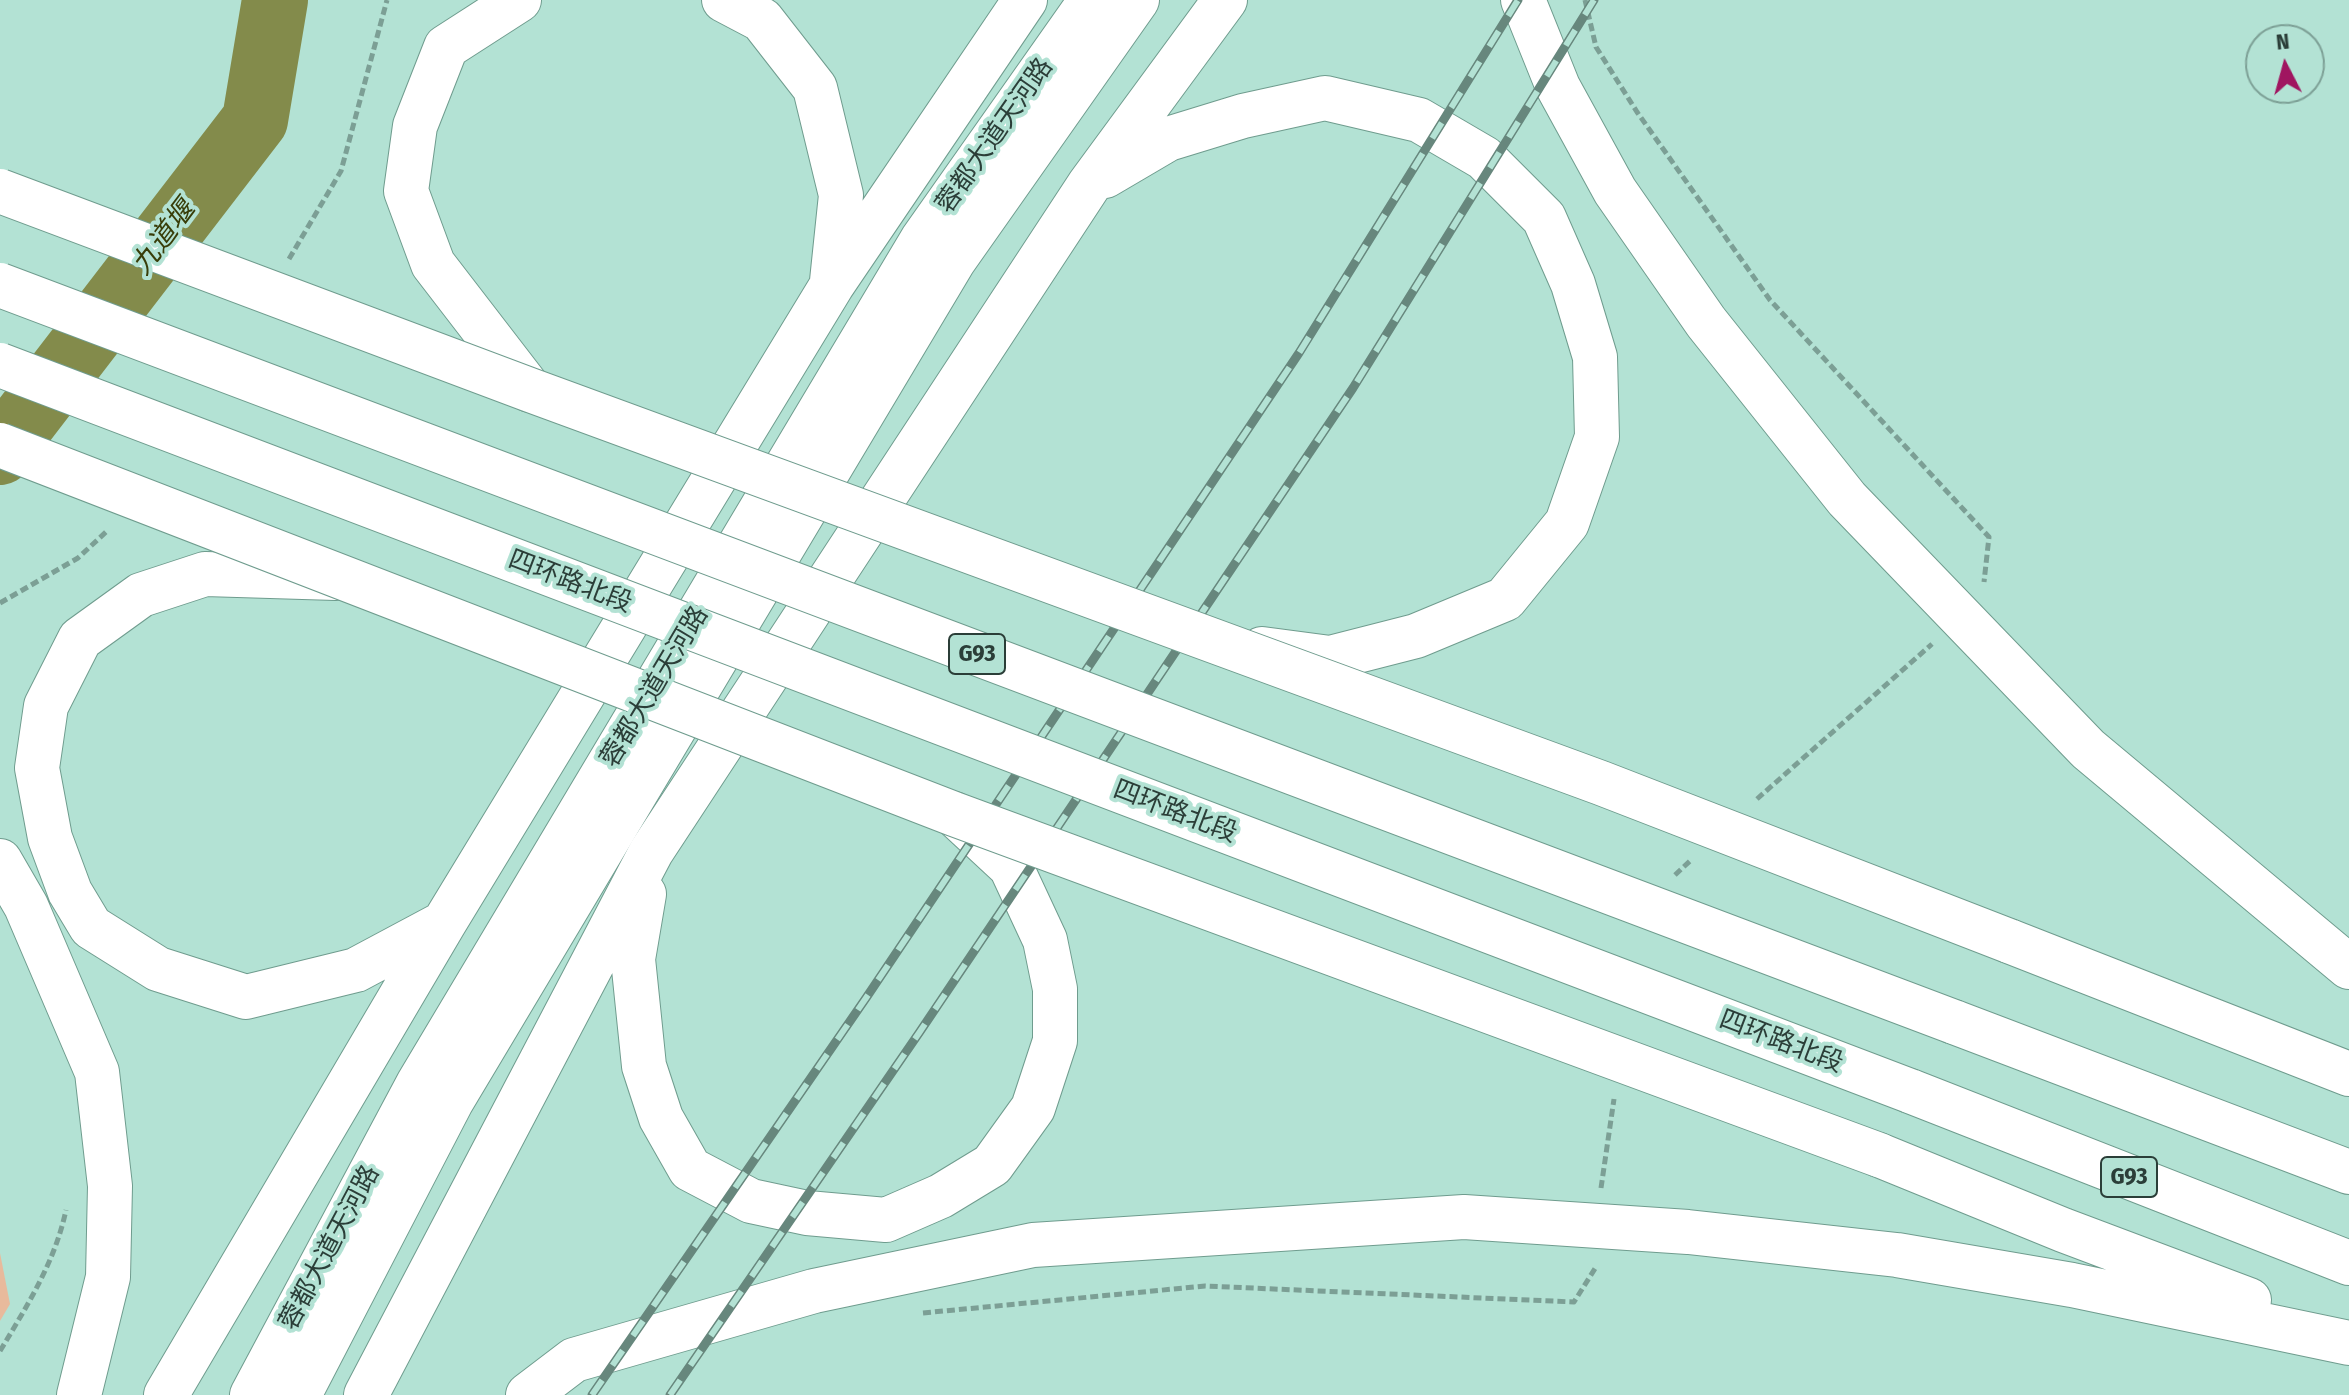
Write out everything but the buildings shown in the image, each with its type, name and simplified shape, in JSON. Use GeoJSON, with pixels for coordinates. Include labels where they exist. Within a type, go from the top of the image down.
{"type":"FeatureCollection","features":[{"type":"Feature","properties":{"kind":"main road"},"geometry":{"type":"LineString","coordinates":[[519,0],[446,47],[415,126],[406,191],[433,264],[530,390]]}},
{"type":"Feature","properties":{"kind":"main road"},"geometry":{"type":"LineString","coordinates":[[724,0],[762,20],[815,88],[841,195],[832,285]]}},
{"type":"Feature","properties":{"kind":"main road"},"geometry":{"type":"LineString","coordinates":[[166,1395],[444,923],[832,285],[1025,0]]}},
{"type":"Feature","properties":{"kind":"main road","name":"蓉都大道天河路"},"geometry":{"type":"LineString","coordinates":[[252,1395],[418,1084],[915,252],[1091,0]]}},
{"type":"Feature","properties":{"kind":"main road","name":"蓉都大道天河路"},"geometry":{"type":"LineString","coordinates":[[299,1395],[451,1102],[954,260],[1137,0]]}},
{"type":"Feature","properties":{"kind":"main road"},"geometry":{"type":"LineString","coordinates":[[366,1395],[651,852],[1089,185],[1225,0]]}},
{"type":"Feature","properties":{"kind":"main road"},"geometry":{"type":"LineString","coordinates":[[1523,0],[1558,87],[1615,191],[1706,322],[1847,499],[2088,749],[2349,967]]}},
{"type":"Feature","properties":{"kind":"main road"},"geometry":{"type":"LineString","coordinates":[[1089,185],[1168,139],[1243,116],[1325,98],[1419,120],[1484,158],[1544,218],[1573,284],[1595,357],[1597,437],[1567,523],[1505,599],[1416,636],[1330,658],[1215,643]]}},
{"type":"Feature","properties":{"kind":"main road"},"geometry":{"type":"LineString","coordinates":[[0,191],[530,390],[1601,783],[2349,1074]]}},
{"type":"Feature","properties":{"kind":"main road","name":"G93"},"geometry":{"type":"LineString","coordinates":[[0,285],[2349,1172]]}},
{"type":"Feature","properties":{"kind":"main road","name":"四环路北段"},"geometry":{"type":"LineString","coordinates":[[0,365],[1910,1091],[2349,1263]]}},
{"type":"Feature","properties":{"kind":"main road"},"geometry":{"type":"LineString","coordinates":[[0,445],[954,814],[1879,1155],[2349,1340]]}},
{"type":"Feature","properties":{"kind":"main road"},"geometry":{"type":"LineString","coordinates":[[339,578],[205,574],[141,595],[80,639],[46,706],[37,768],[50,838],[70,892],[91,927],[158,969],[246,997],[356,970],[444,923]]}},
{"type":"Feature","properties":{"kind":"main road"},"geometry":{"type":"LineString","coordinates":[[651,852],[633,959],[644,1066],[661,1118],[690,1169],[751,1201],[807,1213],[886,1220],[941,1196],[992,1165],[1033,1108],[1055,1041],[1055,989],[1045,940],[1011,867],[954,814]]}},
{"type":"Feature","properties":{"kind":"main road"},"geometry":{"type":"LineString","coordinates":[[0,861],[26,906],[97,1072],[110,1186],[108,1277],[79,1395]]}},
{"type":"Feature","properties":{"kind":"main road"},"geometry":{"type":"LineString","coordinates":[[528,1395],[574,1360],[814,1291],[1033,1245],[1464,1217],[1688,1232],[1897,1255],[2072,1285],[2349,1340]]}},
{"type":"Feature","properties":{"kind":"path"},"geometry":{"type":"LineString","coordinates":[[1585,0],[1596,47],[1637,112],[1770,300],[1989,537],[1984,587]]}},
{"type":"Feature","properties":{"kind":"path"},"geometry":{"type":"LineString","coordinates":[[0,1351],[33,1296],[60,1241],[66,1210]]}},
{"type":"Feature","properties":{"kind":"path"},"geometry":{"type":"LineString","coordinates":[[912,1314],[1205,1286],[1574,1302],[1596,1266]]}},
{"type":"Feature","properties":{"kind":"shaded area"},"geometry":{"type":"Polygon","coordinates":[[[0,1253],[10,1304],[0,1321],[0,1253]]]}},
{"type":"Feature","properties":{"kind":"waterway","name":"九道堰"},"geometry":{"type":"LineString","coordinates":[[0,452],[255,120],[275,0]]}},
{"type":"Feature","properties":{"kind":"railway"},"geometry":{"type":"LineString","coordinates":[[592,1395],[866,998],[1299,353],[1518,0]]}},
{"type":"Feature","properties":{"kind":"railway"},"geometry":{"type":"LineString","coordinates":[[670,1395],[919,1033],[1353,388],[1594,0]]}}]}
